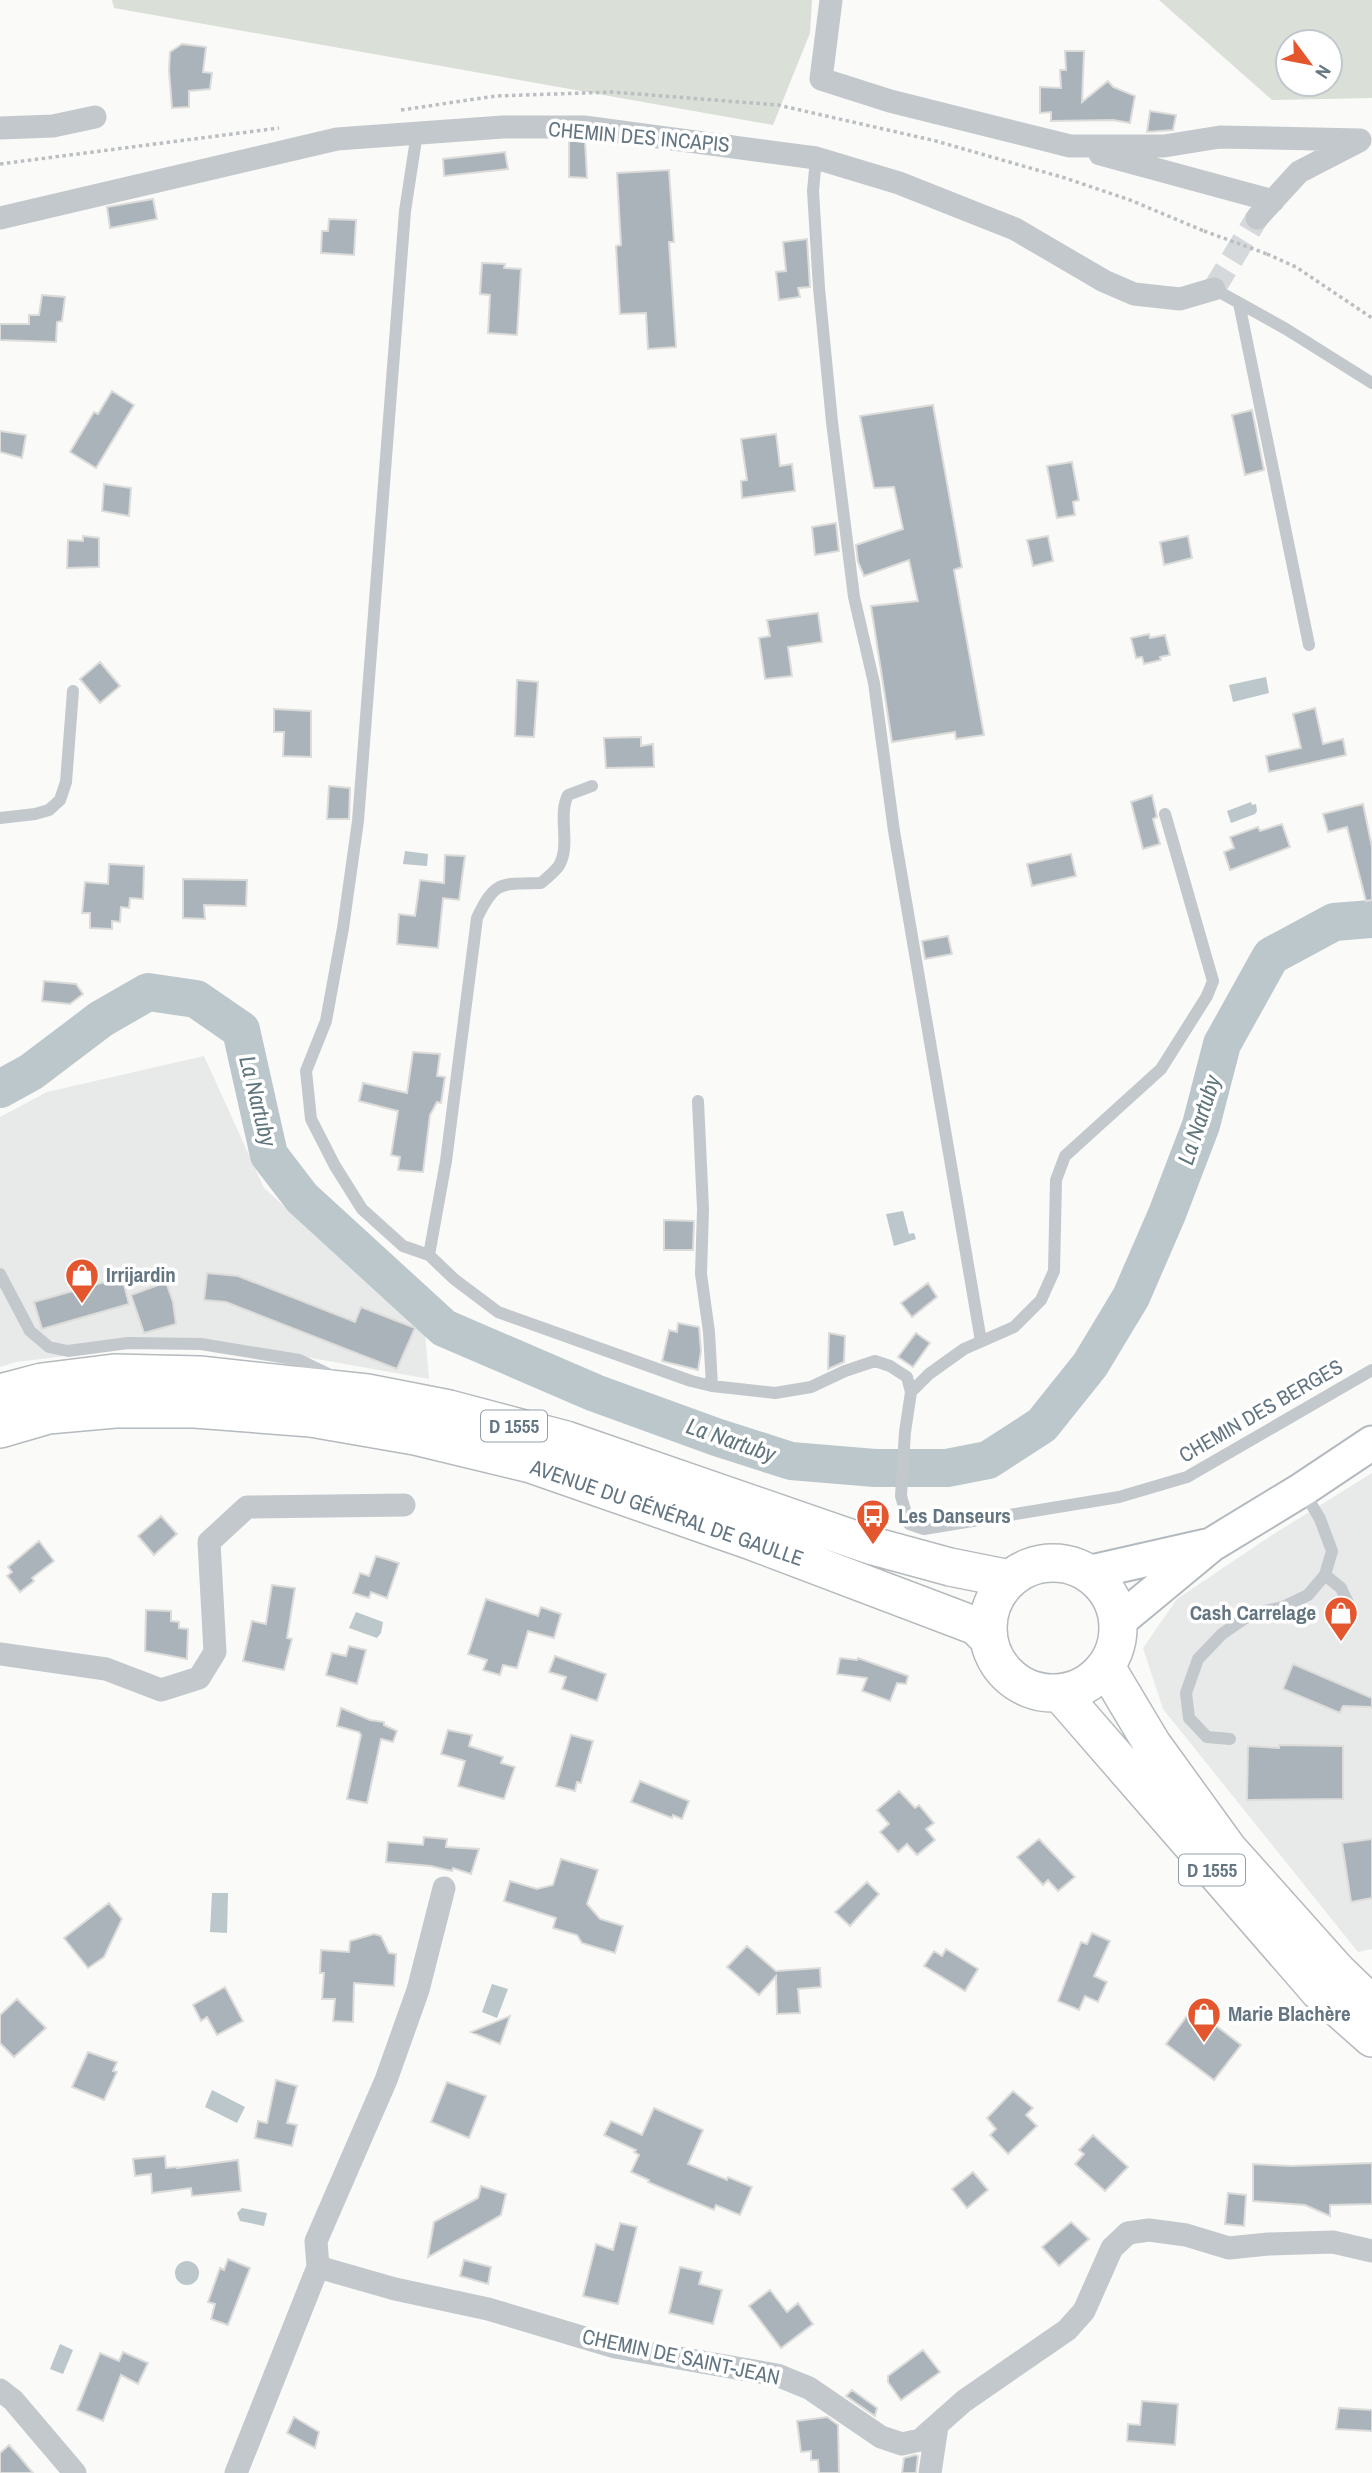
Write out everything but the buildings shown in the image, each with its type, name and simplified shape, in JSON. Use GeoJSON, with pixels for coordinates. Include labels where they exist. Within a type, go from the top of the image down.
{"type":"FeatureCollection","features":[{"type":"Feature","properties":{"kind":"main road","name":"AVENUE DU GÉNÉRAL DE GAULLE"},"geometry":{"type":"LineString","coordinates":[[0,1393],[42,1382],[114,1373],[199,1375],[367,1393],[449,1409],[566,1440],[873,1546],[950,1567],[1010,1579]]}},
{"type":"Feature","properties":{"kind":"main road","name":"AVENUE DU GÉNÉRAL DE GAULLE"},"geometry":{"type":"LineString","coordinates":[[0,1429],[48,1415],[115,1409],[195,1409],[311,1419],[415,1436],[531,1464],[749,1540],[976,1626],[989,1639]]}},
{"type":"Feature","properties":{"kind":"main road"},"geometry":{"type":"LineString","coordinates":[[1118,1622],[1211,1545],[1372,1443]]}},
{"type":"Feature","properties":{"kind":"main road"},"geometry":{"type":"LineString","coordinates":[[1087,1573],[1211,1545]]}},
{"type":"Feature","properties":{"kind":"main road"},"geometry":{"type":"LineString","coordinates":[[1048,1563],[1068,1565],[1087,1573],[1108,1594],[1118,1622],[1115,1646],[1106,1667],[1093,1680],[1078,1689],[1060,1693],[1040,1692],[1022,1686],[1006,1674],[995,1658],[989,1639],[989,1617],[997,1597],[1010,1579],[1028,1568],[1048,1563]]}},
{"type":"Feature","properties":{"kind":"main road","name":"D 1555"},"geometry":{"type":"LineString","coordinates":[[1106,1667],[1152,1744],[1228,1849],[1337,1971],[1372,2005]]}},
{"type":"Feature","properties":{"kind":"main road","name":"D 1555"},"geometry":{"type":"LineString","coordinates":[[1060,1693],[1319,1991],[1372,2038]]}},
{"type":"Feature","properties":{"kind":"street"},"geometry":{"type":"LineString","coordinates":[[831,0],[821,79],[890,101],[1273,201]]}},
{"type":"Feature","properties":{"kind":"street"},"geometry":{"type":"LineString","coordinates":[[0,128],[53,126],[95,117]]}},
{"type":"Feature","properties":{"kind":"street","name":"CHEMIN DES INCAPIS"},"geometry":{"type":"LineString","coordinates":[[0,218],[337,139],[503,127],[584,127],[816,158],[899,183],[1015,229],[1104,281],[1133,294],[1180,299],[1214,289]]}},
{"type":"Feature","properties":{"kind":"street"},"geometry":{"type":"LineString","coordinates":[[1070,146],[1164,146],[1220,137],[1366,140]]}},
{"type":"Feature","properties":{"kind":"street"},"geometry":{"type":"LineString","coordinates":[[1257,218],[1299,172],[1366,140]]}},
{"type":"Feature","properties":{"kind":"street"},"geometry":{"type":"LineString","coordinates":[[0,1654],[106,1668],[161,1690],[200,1678],[215,1652],[209,1542],[247,1507],[404,1505]]}},
{"type":"Feature","properties":{"kind":"street"},"geometry":{"type":"LineString","coordinates":[[236,2473],[317,2267],[316,2241],[386,2080],[418,1990],[444,1888]]}},
{"type":"Feature","properties":{"kind":"street","name":"CHEMIN DE SAINT-JEAN"},"geometry":{"type":"LineString","coordinates":[[317,2267],[395,2289],[488,2309],[615,2347],[777,2375],[809,2388],[881,2437],[902,2444],[920,2440],[1001,2373],[1067,2330],[1083,2311],[1112,2248],[1128,2233],[1149,2230],[1186,2235],[1229,2248],[1333,2242],[1372,2251]]}},
{"type":"Feature","properties":{"kind":"street"},"geometry":{"type":"LineString","coordinates":[[0,2390],[13,2400],[75,2473]]}},
{"type":"Feature","properties":{"kind":"street"},"geometry":{"type":"LineString","coordinates":[[930,2473],[937,2426]]}},
{"type":"Feature","properties":{"kind":"lane"},"geometry":{"type":"LineString","coordinates":[[417,133],[405,211],[358,821],[326,1021],[306,1071],[311,1119],[335,1166],[362,1209],[403,1246],[429,1255],[454,1279],[498,1312],[691,1381],[712,1386],[775,1393],[811,1387],[845,1371],[876,1361],[907,1377],[911,1392]]}},
{"type":"Feature","properties":{"kind":"lane"},"geometry":{"type":"LineString","coordinates":[[816,158],[813,191],[820,288],[832,422],[854,597],[874,682],[894,831],[981,1341]]}},
{"type":"Feature","properties":{"kind":"lane"},"geometry":{"type":"LineString","coordinates":[[1214,289],[1372,383]]}},
{"type":"Feature","properties":{"kind":"lane"},"geometry":{"type":"LineString","coordinates":[[1239,303],[1309,645]]}},
{"type":"Feature","properties":{"kind":"lane"},"geometry":{"type":"LineString","coordinates":[[0,818],[49,810],[60,800],[65,782],[72,691]]}},
{"type":"Feature","properties":{"kind":"lane"},"geometry":{"type":"LineString","coordinates":[[429,1255],[446,1161],[477,918],[489,894],[505,884],[541,883],[558,867],[564,853],[562,807],[568,795],[592,786]]}},
{"type":"Feature","properties":{"kind":"lane"},"geometry":{"type":"LineString","coordinates":[[911,1392],[929,1374],[964,1349],[1014,1327],[1041,1300],[1054,1271],[1056,1180],[1065,1156],[1161,1069],[1207,996],[1213,981],[1165,814]]}},
{"type":"Feature","properties":{"kind":"lane"},"geometry":{"type":"LineString","coordinates":[[698,1101],[703,1209],[701,1274],[709,1332],[712,1386]]}},
{"type":"Feature","properties":{"kind":"lane"},"geometry":{"type":"LineString","coordinates":[[0,1275],[30,1331],[49,1347],[68,1351],[128,1343],[201,1344],[299,1360],[367,1393]]}},
{"type":"Feature","properties":{"kind":"lane","name":"CHEMIN DES BERGES"},"geometry":{"type":"LineString","coordinates":[[911,1392],[905,1432],[901,1496],[909,1524],[924,1529],[1119,1497],[1187,1477],[1372,1370]]}},
{"type":"Feature","properties":{"kind":"lane"},"geometry":{"type":"LineString","coordinates":[[1230,1739],[1207,1737],[1189,1718],[1186,1693],[1198,1659],[1223,1634],[1251,1614],[1283,1607],[1308,1595],[1325,1574],[1332,1550],[1303,1489]]}},
{"type":"Feature","properties":{"kind":"lane"},"geometry":{"type":"LineString","coordinates":[[1325,1574],[1341,1588],[1348,1603]]}},
{"type":"Feature","properties":{"kind":"path"},"geometry":{"type":"LineString","coordinates":[[1204,231],[1296,267],[1372,318]]}},
{"type":"Feature","properties":{"kind":"shaded area"},"geometry":{"type":"Polygon","coordinates":[[[112,0],[812,0],[810,33],[773,125],[114,8],[112,0]]]}},
{"type":"Feature","properties":{"kind":"shaded area"},"geometry":{"type":"Polygon","coordinates":[[[1159,0],[1372,0],[1372,98],[1272,100],[1159,0]]]}},
{"type":"Feature","properties":{"kind":"shaded area"},"geometry":{"type":"Polygon","coordinates":[[[1266,677],[1269,693],[1233,702],[1229,685],[1266,677]]]}},
{"type":"Feature","properties":{"kind":"shaded area"},"geometry":{"type":"Polygon","coordinates":[[[1251,802],[1252,805],[1256,804],[1255,814],[1231,823],[1227,811],[1251,802]]]}},
{"type":"Feature","properties":{"kind":"shaded area"},"geometry":{"type":"Polygon","coordinates":[[[405,851],[428,854],[427,866],[403,864],[405,851]]]}},
{"type":"Feature","properties":{"kind":"shaded area"},"geometry":{"type":"Polygon","coordinates":[[[204,1056],[264,1188],[425,1333],[429,1379],[205,1339],[16,1362],[0,1367],[0,1117],[47,1092],[204,1056]]]}},
{"type":"Feature","properties":{"kind":"shaded area"},"geometry":{"type":"Polygon","coordinates":[[[903,1211],[909,1234],[914,1233],[916,1239],[894,1246],[886,1214],[903,1211]]]}},
{"type":"Feature","properties":{"kind":"shaded area"},"geometry":{"type":"Polygon","coordinates":[[[1372,1473],[1372,1949],[1358,1952],[1163,1709],[1143,1648],[1177,1599],[1272,1535],[1372,1473]]]}},
{"type":"Feature","properties":{"kind":"shaded area"},"geometry":{"type":"Polygon","coordinates":[[[356,1612],[383,1622],[377,1638],[349,1628],[356,1612]]]}},
{"type":"Feature","properties":{"kind":"shaded area"},"geometry":{"type":"Polygon","coordinates":[[[212,1893],[228,1893],[227,1933],[210,1932],[212,1893]]]}},
{"type":"Feature","properties":{"kind":"shaded area"},"geometry":{"type":"Polygon","coordinates":[[[492,1984],[508,1989],[497,2018],[482,2012],[492,1984]]]}},
{"type":"Feature","properties":{"kind":"shaded area"},"geometry":{"type":"Polygon","coordinates":[[[212,2090],[245,2107],[237,2123],[205,2107],[212,2090]]]}},
{"type":"Feature","properties":{"kind":"shaded area"},"geometry":{"type":"Polygon","coordinates":[[[242,2208],[267,2213],[264,2226],[240,2221],[237,2213],[242,2208]]]}},
{"type":"Feature","properties":{"kind":"shaded area"},"geometry":{"type":"Polygon","coordinates":[[[187,2261],[196,2264],[199,2273],[196,2282],[187,2285],[178,2282],[175,2273],[178,2264],[187,2261]]]}},
{"type":"Feature","properties":{"kind":"shaded area"},"geometry":{"type":"Polygon","coordinates":[[[60,2344],[73,2350],[63,2374],[50,2369],[60,2344]]]}},
{"type":"Feature","properties":{"kind":"waterway","name":"La Nartuby"},"geometry":{"type":"LineString","coordinates":[[0,1089],[31,1072],[101,1019],[148,992],[196,999],[241,1030],[269,1155],[302,1198],[444,1328],[595,1393],[791,1461],[875,1468],[947,1468],[988,1460],[1042,1425],[1090,1365],[1131,1297],[1201,1125],[1222,1044],[1271,956],[1334,922],[1372,919]]}},
{"type":"Feature","properties":{"kind":"tunnel"},"geometry":{"type":"LineString","coordinates":[[1214,289],[1257,218]]}},
{"type":"Feature","properties":{"kind":"place","name":"Irrijardin"},"geometry":{"type":"Point","coordinates":[82,1305]}},
{"type":"Feature","properties":{"kind":"place","name":"Les Danseurs"},"geometry":{"type":"Point","coordinates":[873,1546]}},
{"type":"Feature","properties":{"kind":"place","name":"Cash Carrelage"},"geometry":{"type":"Point","coordinates":[1341,1643]}},
{"type":"Feature","properties":{"kind":"place","name":"Marie Blachère"},"geometry":{"type":"Point","coordinates":[1204,2044]}}]}
